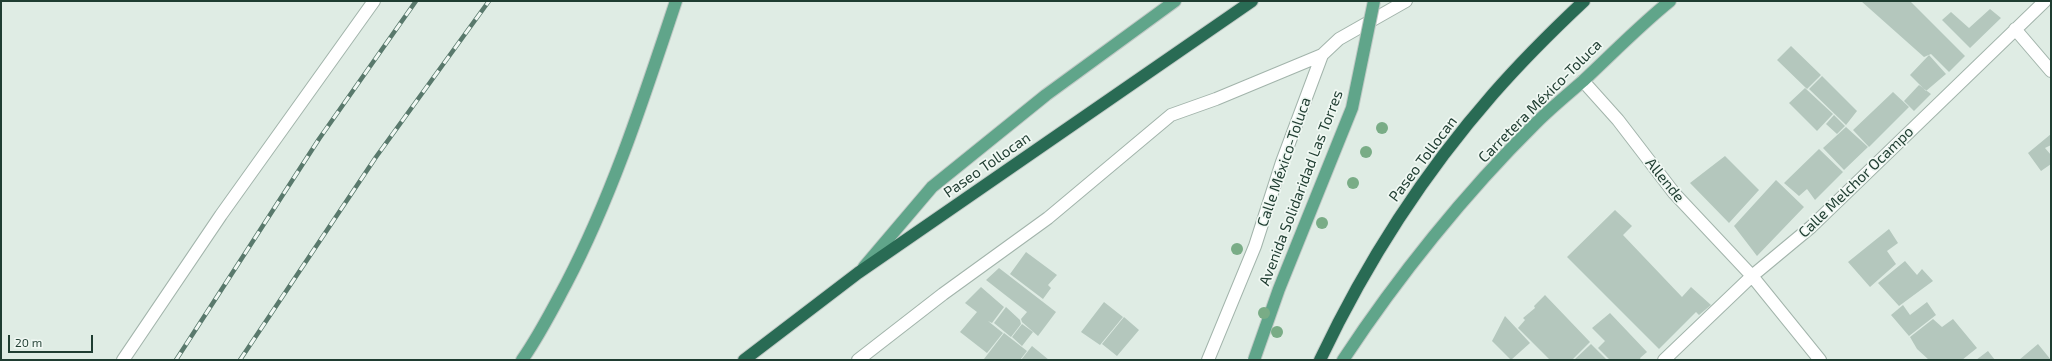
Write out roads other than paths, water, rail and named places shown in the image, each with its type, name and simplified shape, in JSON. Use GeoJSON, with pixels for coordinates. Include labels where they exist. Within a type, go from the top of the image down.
{"type":"FeatureCollection","features":[{"type":"Feature","properties":{"kind":"highway","name":"Paseo Tollocan"},"geometry":{"type":"LineString","coordinates":[[744,360],[858,273],[1252,1]]}},
{"type":"Feature","properties":{"kind":"highway","name":"Paseo Tollocan"},"geometry":{"type":"LineString","coordinates":[[1320,360],[1366,272],[1405,210],[1447,151],[1492,95],[1542,41],[1584,1]]}},
{"type":"Feature","properties":{"kind":"main road"},"geometry":{"type":"LineString","coordinates":[[522,360],[538,337],[587,243],[635,124],[676,1]]}},
{"type":"Feature","properties":{"kind":"main road"},"geometry":{"type":"LineString","coordinates":[[858,273],[932,186],[1046,95],[1175,1]]}},
{"type":"Feature","properties":{"kind":"main road","name":"Avenida Solidaridad Las Torres"},"geometry":{"type":"LineString","coordinates":[[1254,360],[1279,289],[1352,108],[1374,1]]}},
{"type":"Feature","properties":{"kind":"main road","name":"Carretera México-Toluca"},"geometry":{"type":"LineString","coordinates":[[1343,360],[1394,288],[1438,231],[1536,123],[1583,81],[1637,28],[1670,1]]}},
{"type":"Feature","properties":{"kind":"street"},"geometry":{"type":"LineString","coordinates":[[123,360],[221,215],[374,1]]}},
{"type":"Feature","properties":{"kind":"street","name":"Calle México-Toluca"},"geometry":{"type":"LineString","coordinates":[[1208,360],[1255,246],[1282,162],[1322,55],[1339,39],[1406,1]]}},
{"type":"Feature","properties":{"kind":"street","name":"Calle Melchor Ocampo"},"geometry":{"type":"LineString","coordinates":[[1664,360],[1752,276],[1811,227],[2045,1]]}},
{"type":"Feature","properties":{"kind":"street"},"geometry":{"type":"LineString","coordinates":[[2015,29],[2051,72]]}},
{"type":"Feature","properties":{"kind":"street"},"geometry":{"type":"LineString","coordinates":[[858,360],[943,294],[1048,218],[1171,115],[1216,99],[1322,55]]}},
{"type":"Feature","properties":{"kind":"street","name":"Allende"},"geometry":{"type":"LineString","coordinates":[[1583,81],[1618,120],[1674,194],[1752,276],[1820,360]]}},
{"type":"Feature","properties":{"kind":"railway"},"geometry":{"type":"LineString","coordinates":[[176,360],[319,139],[416,1]]}},
{"type":"Feature","properties":{"kind":"railway"},"geometry":{"type":"LineString","coordinates":[[240,360],[376,157],[489,1]]}}]}
